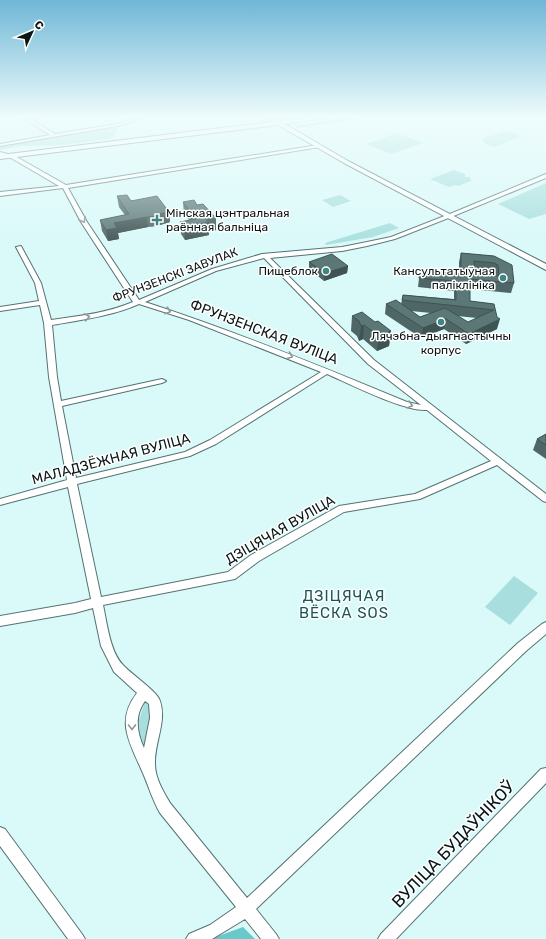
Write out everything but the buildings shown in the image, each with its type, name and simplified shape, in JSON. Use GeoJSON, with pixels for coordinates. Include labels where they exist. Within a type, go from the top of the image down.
{"type":"FeatureCollection","features":[{"type":"Feature","properties":{"kind":"main road"},"geometry":{"type":"LineString","coordinates":[[346,161],[546,267]]}},
{"type":"Feature","properties":{"kind":"street"},"geometry":{"type":"LineString","coordinates":[[20,161],[64,186],[84,222],[133,298],[139,302]]}},
{"type":"Feature","properties":{"kind":"street"},"geometry":{"type":"LineString","coordinates":[[0,194],[64,186],[224,161]]}},
{"type":"Feature","properties":{"kind":"street"},"geometry":{"type":"LineString","coordinates":[[449,216],[546,176]]}},
{"type":"Feature","properties":{"kind":"street","name":"ФРУНЗЕНСКІ ЗАВУЛАК"},"geometry":{"type":"LineString","coordinates":[[48,323],[101,314],[139,302],[214,270],[264,256],[336,249],[367,244],[393,238],[449,216]]}},
{"type":"Feature","properties":{"kind":"street"},"geometry":{"type":"LineString","coordinates":[[19,247],[38,283],[48,323],[53,377],[83,538],[107,646],[118,668],[155,702],[156,718],[149,751],[150,777],[165,808],[271,939]]}},
{"type":"Feature","properties":{"kind":"street"},"geometry":{"type":"LineString","coordinates":[[264,256],[370,362],[546,499]]}},
{"type":"Feature","properties":{"kind":"street"},"geometry":{"type":"LineString","coordinates":[[0,309],[43,302]]}},
{"type":"Feature","properties":{"kind":"street","name":"ФРУНЗЕНСКАЯ ВУЛІЦА"},"geometry":{"type":"LineString","coordinates":[[139,302],[224,331],[327,371],[404,404],[419,408],[427,407]]}},
{"type":"Feature","properties":{"kind":"street","name":"МАЛАДЗЁЖНАЯ ВУЛІЦА"},"geometry":{"type":"LineString","coordinates":[[0,502],[73,482],[180,456],[201,448],[327,371]]}},
{"type":"Feature","properties":{"kind":"street"},"geometry":{"type":"LineString","coordinates":[[58,404],[162,381]]}},
{"type":"Feature","properties":{"kind":"street","name":"ДЗІЦЯЧАЯ ВУЛІЦА"},"geometry":{"type":"LineString","coordinates":[[0,621],[74,608],[97,602],[231,576],[255,558],[342,509],[417,497],[498,461]]}},
{"type":"Feature","properties":{"kind":"street"},"geometry":{"type":"LineString","coordinates":[[194,939],[210,934],[246,909],[522,647],[546,627]]}},
{"type":"Feature","properties":{"kind":"street"},"geometry":{"type":"LineString","coordinates":[[145,692],[134,709],[131,726],[133,739],[149,770]]}},
{"type":"Feature","properties":{"kind":"street","name":"ВУЛІЦА БУДАЎНІКОЎ"},"geometry":{"type":"LineString","coordinates":[[386,939],[546,774]]}},
{"type":"Feature","properties":{"kind":"street"},"geometry":{"type":"LineString","coordinates":[[0,834],[77,939]]}},
{"type":"Feature","properties":{"kind":"shaded area"},"geometry":{"type":"Polygon","coordinates":[[[454,170],[465,174],[465,177],[470,177],[471,181],[458,186],[455,185],[449,187],[430,179],[454,170]]]}},
{"type":"Feature","properties":{"kind":"shaded area"},"geometry":{"type":"Polygon","coordinates":[[[546,183],[546,214],[529,219],[498,204],[546,183]]]}},
{"type":"Feature","properties":{"kind":"shaded area"},"geometry":{"type":"Polygon","coordinates":[[[340,195],[351,201],[333,207],[322,200],[340,195]]]}},
{"type":"Feature","properties":{"kind":"shaded area"},"geometry":{"type":"Polygon","coordinates":[[[390,223],[399,228],[373,237],[326,245],[325,243],[390,223]]]}},
{"type":"Feature","properties":{"kind":"shaded area"},"geometry":{"type":"Polygon","coordinates":[[[514,576],[538,593],[510,625],[485,607],[514,576]]]}},
{"type":"Feature","properties":{"kind":"shaded area"},"geometry":{"type":"Polygon","coordinates":[[[146,698],[152,709],[145,744],[140,742],[138,723],[146,698]]]}},
{"type":"Feature","properties":{"kind":"shaded area"},"geometry":{"type":"Polygon","coordinates":[[[243,927],[255,939],[210,939],[243,927]]]}},
{"type":"Feature","properties":{"kind":"place","name":"Мінская цэнтральная раённая бальніца"},"geometry":{"type":"Point","coordinates":[157,220]}},
{"type":"Feature","properties":{"kind":"place","name":"Пищеблок"},"geometry":{"type":"Point","coordinates":[326,271]}},
{"type":"Feature","properties":{"kind":"place","name":"Кансультатыўная паліклініка"},"geometry":{"type":"Point","coordinates":[503,278]}},
{"type":"Feature","properties":{"kind":"place","name":"Лячэбна-дыягнастычны корпус"},"geometry":{"type":"Point","coordinates":[441,322]}},
{"type":"Feature","properties":{"kind":"district","name":"ДЗІЦЯЧАЯ ВЁСКА SOS"},"geometry":{"type":"Point","coordinates":[344,604]}}]}
